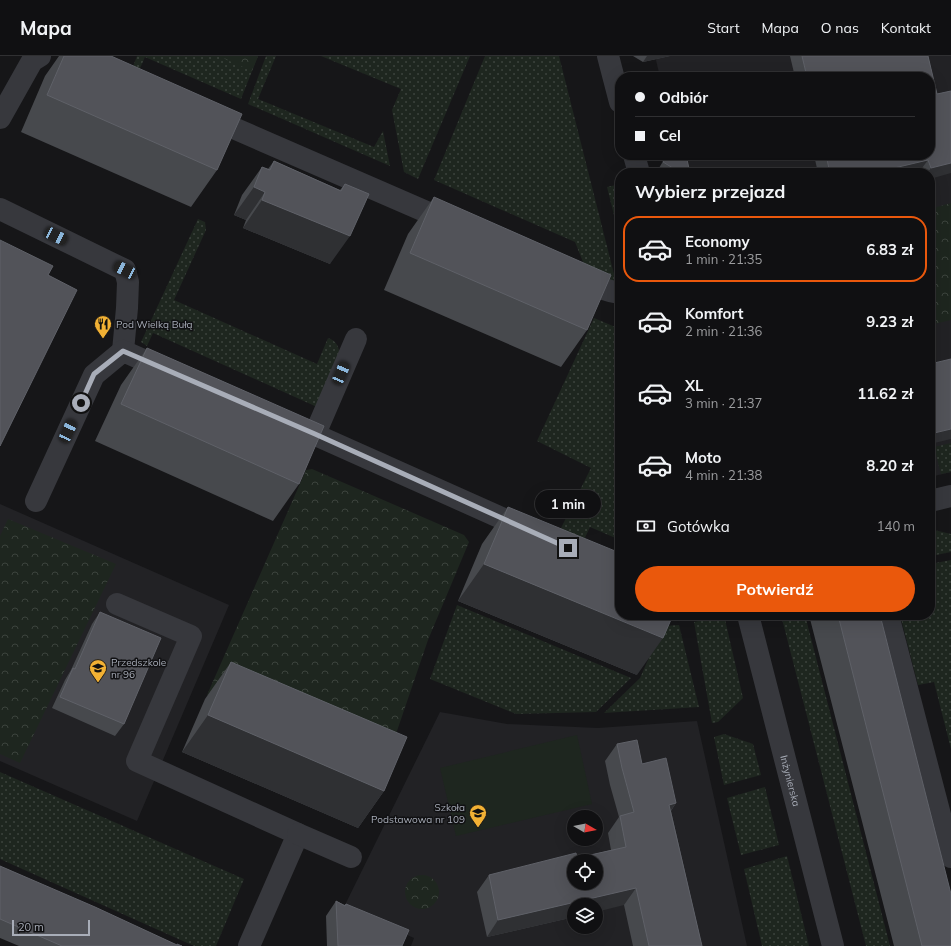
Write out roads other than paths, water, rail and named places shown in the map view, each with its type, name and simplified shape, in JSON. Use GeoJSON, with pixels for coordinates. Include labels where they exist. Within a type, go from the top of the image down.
{"type":"FeatureCollection","features":[{"type":"Feature","properties":{"kind":"street"},"geometry":{"type":"LineString","coordinates":[[0,118],[32,61],[40,56]]}},
{"type":"Feature","properties":{"kind":"street"},"geometry":{"type":"LineString","coordinates":[[608,56],[615,83]]}},
{"type":"Feature","properties":{"kind":"street"},"geometry":{"type":"LineString","coordinates":[[191,110],[470,231]]}},
{"type":"Feature","properties":{"kind":"street"},"geometry":{"type":"LineString","coordinates":[[0,209],[125,270],[128,282],[123,351],[94,374],[36,501]]}},
{"type":"Feature","properties":{"kind":"street"},"geometry":{"type":"LineString","coordinates":[[564,273],[600,288],[615,292]]}},
{"type":"Feature","properties":{"kind":"street"},"geometry":{"type":"LineString","coordinates":[[315,434],[356,339]]}},
{"type":"Feature","properties":{"kind":"street"},"geometry":{"type":"LineString","coordinates":[[123,351],[183,377]]}},
{"type":"Feature","properties":{"kind":"street"},"geometry":{"type":"LineString","coordinates":[[271,415],[543,537]]}},
{"type":"Feature","properties":{"kind":"street"},"geometry":{"type":"LineString","coordinates":[[935,500],[951,496]]}},
{"type":"Feature","properties":{"kind":"street"},"geometry":{"type":"LineString","coordinates":[[117,604],[191,636],[137,761],[351,857]]}},
{"type":"Feature","properties":{"kind":"street","name":"Inżynierska"},"geometry":{"type":"LineString","coordinates":[[749,620],[833,946]]}},
{"type":"Feature","properties":{"kind":"street"},"geometry":{"type":"LineString","coordinates":[[889,620],[951,857]]}},
{"type":"Feature","properties":{"kind":"street"},"geometry":{"type":"LineString","coordinates":[[249,946],[298,834]]}},
{"type":"Feature","properties":{"kind":"place","name":"Pod Wielką Bułą"},"geometry":{"type":"Point","coordinates":[103,339]}},
{"type":"Feature","properties":{"kind":"place","name":"Przedszkole nr 96"},"geometry":{"type":"Point","coordinates":[98,683]}},
{"type":"Feature","properties":{"kind":"place","name":"Szkoła Podstawowa nr 109"},"geometry":{"type":"Point","coordinates":[478,828]}}]}
